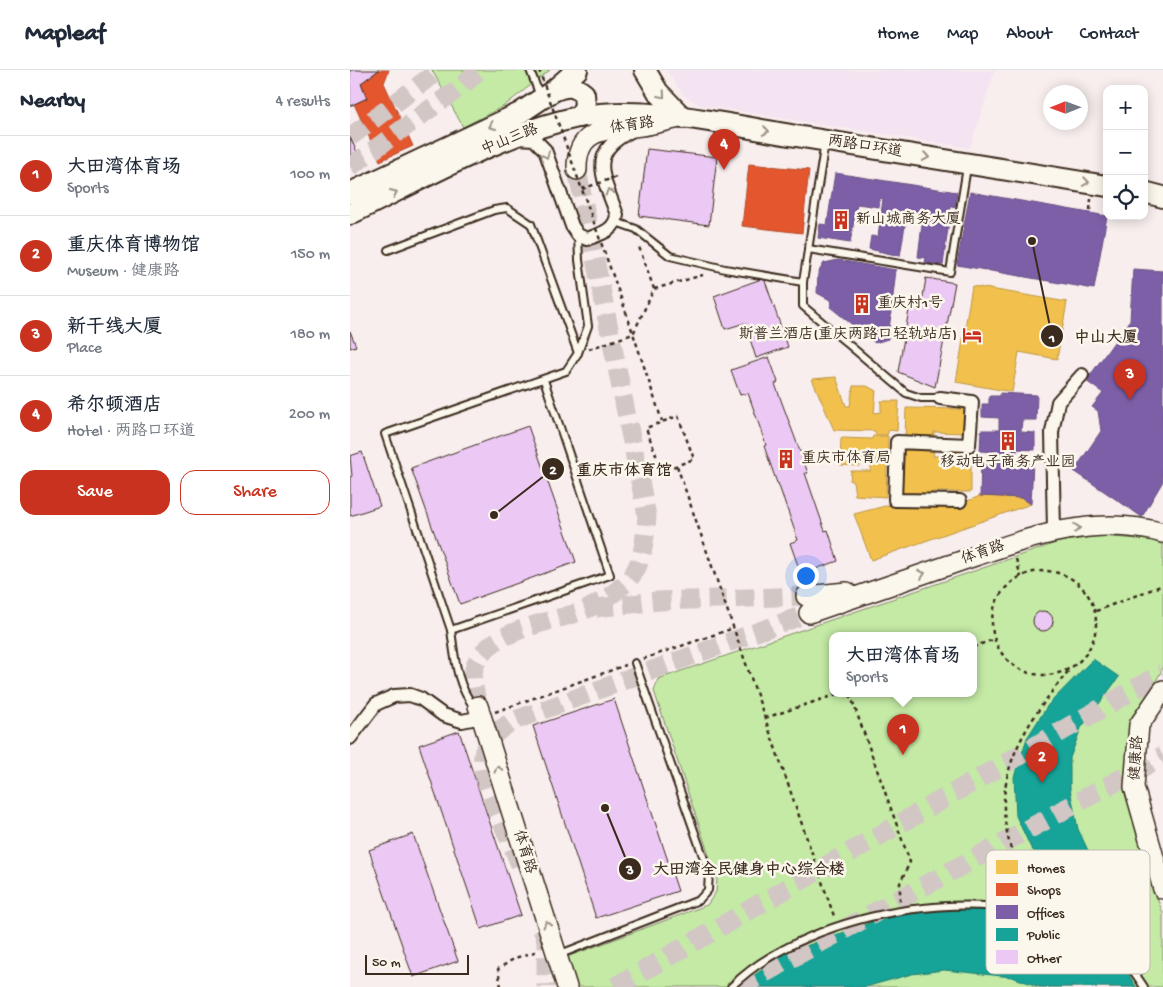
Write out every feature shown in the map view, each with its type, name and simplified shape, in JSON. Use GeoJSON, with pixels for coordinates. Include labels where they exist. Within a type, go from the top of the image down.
{"type":"FeatureCollection","features":[{"type":"Feature","properties":{"kind":"main road"},"geometry":{"type":"LineString","coordinates":[[646,70],[658,92],[683,118]]}},
{"type":"Feature","properties":{"kind":"main road","name":"中山三路"},"geometry":{"type":"LineString","coordinates":[[350,193],[520,113],[547,96],[577,71]]}},
{"type":"Feature","properties":{"kind":"main road"},"geometry":{"type":"LineString","coordinates":[[547,96],[566,86],[576,87],[584,94],[585,106],[579,117]]}},
{"type":"Feature","properties":{"kind":"main road","name":"中山三路"},"geometry":{"type":"LineString","coordinates":[[350,214],[506,140],[538,127],[579,117],[610,114],[683,118]]}},
{"type":"Feature","properties":{"kind":"main road","name":"两路口环道"},"geometry":{"type":"LineString","coordinates":[[683,118],[1103,185]]}},
{"type":"Feature","properties":{"kind":"main road"},"geometry":{"type":"LineString","coordinates":[[1148,193],[1163,197]]}},
{"type":"Feature","properties":{"kind":"street","name":"体育路"},"geometry":{"type":"LineString","coordinates":[[577,170],[579,148],[588,138],[601,130],[641,126],[683,118]]}},
{"type":"Feature","properties":{"kind":"street"},"geometry":{"type":"LineString","coordinates":[[506,140],[523,137],[534,139],[545,150],[572,226],[578,235],[587,239],[608,231],[616,222],[617,215],[600,167],[604,153],[614,139],[641,126]]}},
{"type":"Feature","properties":{"kind":"street"},"geometry":{"type":"LineString","coordinates":[[1054,531],[1052,432],[1058,402],[1082,375]]}},
{"type":"Feature","properties":{"kind":"street"},"geometry":{"type":"LineString","coordinates":[[940,398],[972,402],[969,445],[897,442],[895,500],[960,501]]}},
{"type":"Feature","properties":{"kind":"street","name":"体育路"},"geometry":{"type":"LineString","coordinates":[[807,604],[898,582],[1054,531],[1111,527],[1136,528],[1163,533]]}},
{"type":"Feature","properties":{"kind":"street","name":"健康路"},"geometry":{"type":"LineString","coordinates":[[1163,690],[1139,725],[1134,787],[1163,889]]}},
{"type":"Feature","properties":{"kind":"street"},"geometry":{"type":"LineString","coordinates":[[350,738],[376,704],[394,696],[410,695],[421,699],[443,715],[462,721],[480,712]]}},
{"type":"Feature","properties":{"kind":"street","name":"体育路"},"geometry":{"type":"LineString","coordinates":[[480,712],[567,987]]}},
{"type":"Feature","properties":{"kind":"lane"},"geometry":{"type":"LineString","coordinates":[[530,70],[547,96]]}},
{"type":"Feature","properties":{"kind":"lane"},"geometry":{"type":"LineString","coordinates":[[825,141],[803,282],[803,306],[906,393],[921,398],[940,398]]}},
{"type":"Feature","properties":{"kind":"lane"},"geometry":{"type":"LineString","coordinates":[[808,249],[950,272],[968,163]]}},
{"type":"Feature","properties":{"kind":"lane"},"geometry":{"type":"LineString","coordinates":[[388,250],[494,210],[507,208],[531,224],[578,353]]}},
{"type":"Feature","properties":{"kind":"lane"},"geometry":{"type":"LineString","coordinates":[[616,222],[636,229],[670,256],[724,269],[803,282]]}},
{"type":"Feature","properties":{"kind":"lane"},"geometry":{"type":"LineString","coordinates":[[480,712],[468,700],[457,675],[451,630],[385,434],[566,371],[578,353],[588,326],[579,260],[578,235]]}},
{"type":"Feature","properties":{"kind":"lane"},"geometry":{"type":"LineString","coordinates":[[451,630],[610,576],[544,380]]}},
{"type":"Feature","properties":{"kind":"lane"},"geometry":{"type":"LineString","coordinates":[[555,951],[699,900],[708,890],[709,873],[635,662]]}},
{"type":"Feature","properties":{"kind":"lane"},"geometry":{"type":"LineString","coordinates":[[731,987],[782,949],[838,928],[924,906],[986,906]]}},
{"type":"Feature","properties":{"kind":"lane"},"geometry":{"type":"LineString","coordinates":[[1136,974],[1144,987]]}},
{"type":"Feature","properties":{"kind":"path"},"geometry":{"type":"LineString","coordinates":[[539,70],[634,334],[662,422]]}},
{"type":"Feature","properties":{"kind":"path"},"geometry":{"type":"LineString","coordinates":[[582,189],[616,177]]}},
{"type":"Feature","properties":{"kind":"path"},"geometry":{"type":"LineString","coordinates":[[578,353],[634,334],[654,290],[636,237]]}},
{"type":"Feature","properties":{"kind":"path"},"geometry":{"type":"LineString","coordinates":[[654,290],[724,269]]}},
{"type":"Feature","properties":{"kind":"path"},"geometry":{"type":"LineString","coordinates":[[678,416],[694,460],[662,471],[646,428],[662,422],[678,416]]}},
{"type":"Feature","properties":{"kind":"path"},"geometry":{"type":"LineString","coordinates":[[677,466],[838,928]]}},
{"type":"Feature","properties":{"kind":"path"},"geometry":{"type":"LineString","coordinates":[[1012,850],[1007,833],[1004,801],[1010,764],[1020,741],[1046,698],[1070,669],[1083,658],[1092,645],[1097,628],[1096,612],[1089,596],[1078,582],[1062,574],[1045,570],[1027,573],[1012,582],[1000,595],[993,612],[993,630],[998,647],[1008,660],[1021,670],[1037,675],[1054,675],[1070,669]]}},
{"type":"Feature","properties":{"kind":"path"},"geometry":{"type":"LineString","coordinates":[[1096,612],[1163,585]]}},
{"type":"Feature","properties":{"kind":"path"},"geometry":{"type":"LineString","coordinates":[[480,712],[734,628]]}},
{"type":"Feature","properties":{"kind":"path"},"geometry":{"type":"LineString","coordinates":[[977,646],[995,639]]}},
{"type":"Feature","properties":{"kind":"path"},"geometry":{"type":"LineString","coordinates":[[765,718],[829,697]]}},
{"type":"Feature","properties":{"kind":"path"},"geometry":{"type":"LineString","coordinates":[[851,697],[910,862],[900,883],[899,911]]}},
{"type":"Feature","properties":{"kind":"path"},"geometry":{"type":"LineString","coordinates":[[501,987],[498,969],[514,958],[555,951]]}},
{"type":"Feature","properties":{"kind":"shaded area"},"geometry":{"type":"Polygon","coordinates":[[[666,70],[995,70],[970,148],[700,105],[684,95],[666,70]]]}},
{"type":"Feature","properties":{"kind":"green space"},"geometry":{"type":"Polygon","coordinates":[[[432,70],[550,70],[504,106],[463,127],[432,70]]]}},
{"type":"Feature","properties":{"kind":"green space"},"geometry":{"type":"Polygon","coordinates":[[[1100,536],[1151,540],[1163,545],[1163,668],[1134,721],[1149,850],[986,850],[986,974],[1150,974],[1150,857],[1154,891],[1163,913],[1163,987],[573,987],[564,958],[707,905],[716,892],[717,879],[654,691],[658,679],[1059,542],[1100,536]]]}},
{"type":"Feature","properties":{"kind":"building: Homes"},"geometry":{"type":"Polygon","coordinates":[[[972,286],[1067,302],[1057,359],[1019,352],[1012,392],[956,382],[972,286]]]}},
{"type":"Feature","properties":{"kind":"building: Homes"},"geometry":{"type":"Polygon","coordinates":[[[836,377],[846,406],[850,406],[853,386],[867,386],[876,391],[874,413],[881,412],[881,401],[899,401],[897,431],[889,430],[887,435],[876,435],[875,431],[834,430],[812,379],[836,377]]]}},
{"type":"Feature","properties":{"kind":"building: Homes"},"geometry":{"type":"Polygon","coordinates":[[[906,408],[964,409],[963,433],[934,432],[934,438],[905,438],[906,408]]]}},
{"type":"Feature","properties":{"kind":"building: Homes"},"geometry":{"type":"Polygon","coordinates":[[[873,436],[888,436],[886,497],[855,495],[853,481],[850,481],[851,471],[871,471],[871,460],[860,460],[860,466],[840,465],[841,438],[872,439],[873,436]]]}},
{"type":"Feature","properties":{"kind":"building: Homes"},"geometry":{"type":"Polygon","coordinates":[[[948,447],[971,448],[971,492],[932,492],[932,494],[901,496],[902,450],[934,451],[933,456],[948,456],[948,447]]]}},
{"type":"Feature","properties":{"kind":"building: Homes"},"geometry":{"type":"Polygon","coordinates":[[[980,496],[1022,498],[1031,504],[871,560],[854,514],[893,504],[958,505],[980,496]]]}},
{"type":"Feature","properties":{"kind":"building: Shops"},"geometry":{"type":"Polygon","coordinates":[[[379,70],[389,70],[384,83],[413,146],[380,161],[354,104],[367,98],[361,83],[379,70]]]}},
{"type":"Feature","properties":{"kind":"building: Shops"},"geometry":{"type":"Polygon","coordinates":[[[749,164],[809,170],[802,233],[742,226],[749,164]]]}},
{"type":"Feature","properties":{"kind":"building: Offices","name":"新山城商务大厦"},"geometry":{"type":"Polygon","coordinates":[[[835,173],[957,192],[955,207],[951,206],[943,265],[925,263],[926,258],[918,257],[923,216],[907,213],[900,256],[869,249],[871,236],[878,237],[883,199],[880,198],[879,207],[857,204],[850,243],[818,238],[820,224],[827,225],[835,173]]]}},
{"type":"Feature","properties":{"kind":"building: Offices"},"geometry":{"type":"Polygon","coordinates":[[[970,192],[1103,215],[1103,220],[1106,220],[1094,289],[957,265],[970,192]]]}},
{"type":"Feature","properties":{"kind":"building: Offices","name":"重庆村1号"},"geometry":{"type":"Polygon","coordinates":[[[838,260],[896,270],[888,339],[875,343],[830,307],[832,301],[817,293],[818,273],[824,263],[838,260]]]}},
{"type":"Feature","properties":{"kind":"building: Offices"},"geometry":{"type":"Polygon","coordinates":[[[1133,269],[1163,271],[1163,481],[1142,517],[1074,471],[1101,431],[1098,411],[1092,407],[1103,393],[1086,381],[1130,320],[1133,269]]]}},
{"type":"Feature","properties":{"kind":"building: Offices","name":"移动电子商务产业园"},"geometry":{"type":"Polygon","coordinates":[[[1000,393],[1037,395],[1036,420],[1022,420],[1021,432],[1035,433],[1035,450],[1017,449],[1016,461],[1033,462],[1031,504],[1022,498],[980,496],[981,461],[996,461],[996,452],[980,451],[981,430],[999,430],[999,418],[982,417],[982,404],[989,404],[989,396],[1000,396],[1000,393]]]}},
{"type":"Feature","properties":{"kind":"building: Public"},"geometry":{"type":"Polygon","coordinates":[[[1093,659],[1119,677],[1081,728],[1070,758],[1070,789],[1078,829],[1088,850],[1033,850],[1016,816],[1014,777],[1027,738],[1048,705],[1093,659]]]}},
{"type":"Feature","properties":{"kind":"building: Public"},"geometry":{"type":"Polygon","coordinates":[[[978,908],[986,909],[986,974],[1128,974],[1136,987],[1040,987],[1012,977],[944,970],[912,974],[865,987],[738,987],[784,954],[872,922],[924,910],[978,908]]]}},
{"type":"Feature","properties":{"kind":"building: Other"},"geometry":{"type":"Polygon","coordinates":[[[350,70],[379,70],[361,83],[367,98],[350,106],[350,70]]]}},
{"type":"Feature","properties":{"kind":"building: Other"},"geometry":{"type":"Polygon","coordinates":[[[350,137],[358,154],[350,158],[350,137]]]}},
{"type":"Feature","properties":{"kind":"building: Other"},"geometry":{"type":"Polygon","coordinates":[[[647,149],[717,157],[709,225],[639,216],[647,149]]]}},
{"type":"Feature","properties":{"kind":"building: Other"},"geometry":{"type":"Polygon","coordinates":[[[764,278],[788,347],[756,358],[745,323],[725,329],[714,296],[764,278]]]}},
{"type":"Feature","properties":{"kind":"building: Other"},"geometry":{"type":"Polygon","coordinates":[[[926,278],[955,283],[935,387],[898,372],[910,304],[922,303],[926,278]]]}},
{"type":"Feature","properties":{"kind":"building: Other"},"geometry":{"type":"Polygon","coordinates":[[[350,331],[356,346],[350,348],[350,331]]]}},
{"type":"Feature","properties":{"kind":"building: Other","name":"重庆市体育局"},"geometry":{"type":"Polygon","coordinates":[[[769,357],[778,382],[775,384],[808,473],[805,473],[825,531],[828,530],[838,561],[801,574],[790,543],[798,540],[764,446],[766,445],[748,393],[740,395],[731,370],[769,357]]]}},
{"type":"Feature","properties":{"kind":"building: Other"},"geometry":{"type":"Polygon","coordinates":[[[528,426],[576,562],[460,604],[411,468],[528,426]]]}},
{"type":"Feature","properties":{"kind":"building: Other"},"geometry":{"type":"Polygon","coordinates":[[[362,452],[380,506],[350,516],[350,477],[352,476],[350,456],[362,452]]]}},
{"type":"Feature","properties":{"kind":"building: Other"},"geometry":{"type":"Polygon","coordinates":[[[1043,611],[1050,614],[1053,621],[1050,628],[1043,631],[1036,628],[1033,621],[1036,614],[1043,611]]]}},
{"type":"Feature","properties":{"kind":"building: Other"},"geometry":{"type":"Polygon","coordinates":[[[614,699],[678,891],[596,918],[533,726],[614,699]]]}},
{"type":"Feature","properties":{"kind":"building: Other"},"geometry":{"type":"Polygon","coordinates":[[[459,731],[521,915],[481,929],[419,745],[459,731]]]}},
{"type":"Feature","properties":{"kind":"building: Other"},"geometry":{"type":"Polygon","coordinates":[[[413,834],[458,961],[413,977],[369,850],[413,834]]]}},
{"type":"Feature","properties":{"kind":"tunnel"},"geometry":{"type":"LineString","coordinates":[[350,137],[439,70]]}},
{"type":"Feature","properties":{"kind":"tunnel"},"geometry":{"type":"LineString","coordinates":[[350,167],[463,85],[479,70]]}},
{"type":"Feature","properties":{"kind":"tunnel"},"geometry":{"type":"LineString","coordinates":[[478,706],[473,673],[480,656],[491,645],[505,636],[522,629],[573,614],[604,600],[621,587],[635,572],[643,549],[647,516],[577,170]]}},
{"type":"Feature","properties":{"kind":"tunnel"},"geometry":{"type":"LineString","coordinates":[[596,608],[659,601],[806,596]]}},
{"type":"Feature","properties":{"kind":"tunnel"},"geometry":{"type":"LineString","coordinates":[[520,865],[485,779],[483,755],[487,744],[499,731],[513,721],[809,613]]}},
{"type":"Feature","properties":{"kind":"tunnel"},"geometry":{"type":"LineString","coordinates":[[615,987],[1163,673]]}},
{"type":"Feature","properties":{"kind":"tunnel"},"geometry":{"type":"LineString","coordinates":[[990,850],[1163,756]]}},
{"type":"Feature","properties":{"kind":"tunnel"},"geometry":{"type":"LineString","coordinates":[[738,987],[986,852]]}},
{"type":"Feature","properties":{"kind":"tunnel"},"geometry":{"type":"LineString","coordinates":[[542,929],[546,940],[546,987]]}},
{"type":"Feature","properties":{"kind":"place","name":"希尔顿酒店"},"geometry":{"type":"Point","coordinates":[724,170]}},
{"type":"Feature","properties":{"kind":"place","name":"新山城商务大厦"},"geometry":{"type":"Point","coordinates":[841,220]}},
{"type":"Feature","properties":{"kind":"place","name":"中山大厦"},"geometry":{"type":"Point","coordinates":[1032,241]}},
{"type":"Feature","properties":{"kind":"place","name":"重庆村1号"},"geometry":{"type":"Point","coordinates":[862,304]}},
{"type":"Feature","properties":{"kind":"place","name":"斯普兰酒店(重庆两路口轻轨站店)"},"geometry":{"type":"Point","coordinates":[972,335]}},
{"type":"Feature","properties":{"kind":"place","name":"新干线大厦"},"geometry":{"type":"Point","coordinates":[1130,400]}},
{"type":"Feature","properties":{"kind":"place","name":"移动电子商务产业园"},"geometry":{"type":"Point","coordinates":[1008,441]}},
{"type":"Feature","properties":{"kind":"place","name":"重庆市体育局"},"geometry":{"type":"Point","coordinates":[786,459]}},
{"type":"Feature","properties":{"kind":"place","name":"重庆市体育馆"},"geometry":{"type":"Point","coordinates":[494,515]}},
{"type":"Feature","properties":{"kind":"place","name":"大田湾体育场"},"geometry":{"type":"Point","coordinates":[903,755]}},
{"type":"Feature","properties":{"kind":"place","name":"重庆体育博物馆"},"geometry":{"type":"Point","coordinates":[1042,783]}},
{"type":"Feature","properties":{"kind":"place","name":"大田湾全民健身中心综合楼"},"geometry":{"type":"Point","coordinates":[605,808]}}]}
